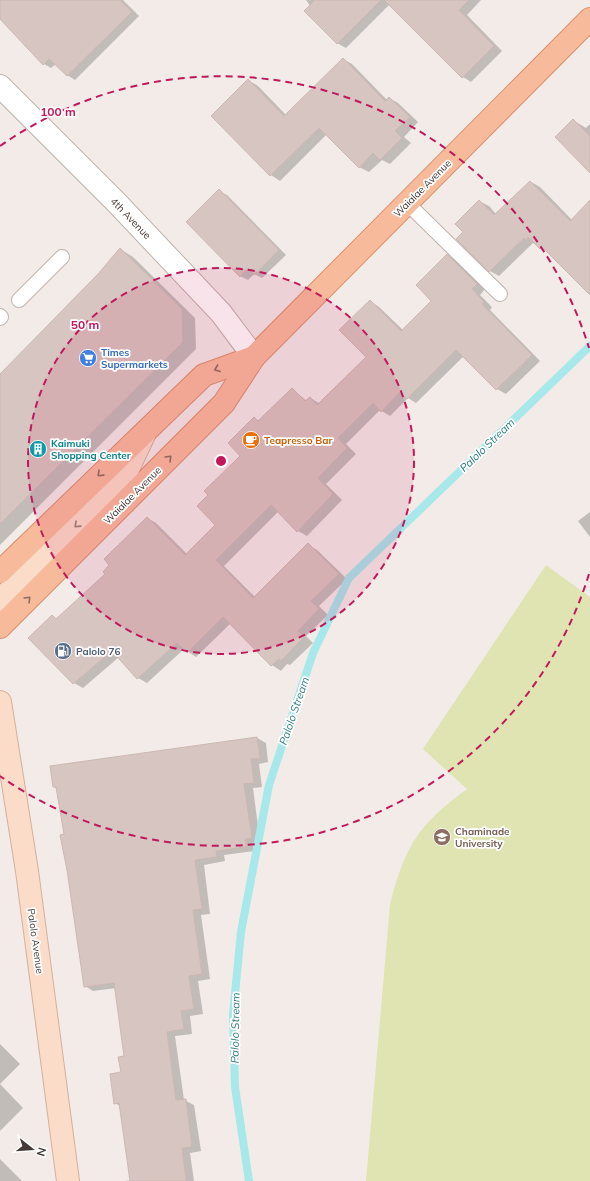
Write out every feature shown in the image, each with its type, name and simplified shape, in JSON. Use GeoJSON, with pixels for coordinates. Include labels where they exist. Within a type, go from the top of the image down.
{"type":"FeatureCollection","features":[{"type":"Feature","properties":{"kind":"main road","name":"Waialae Avenue"},"geometry":{"type":"LineString","coordinates":[[0,627],[224,403],[254,357],[590,19]]}},
{"type":"Feature","properties":{"kind":"main road","name":"Waialae Avenue"},"geometry":{"type":"LineString","coordinates":[[0,572],[204,375],[254,357]]}},
{"type":"Feature","properties":{"kind":"street","name":"4th Avenue"},"geometry":{"type":"LineString","coordinates":[[0,86],[117,203],[221,313],[254,357]]}},
{"type":"Feature","properties":{"kind":"street"},"geometry":{"type":"LineString","coordinates":[[0,600],[116,487],[128,469],[135,451],[149,427]]}},
{"type":"Feature","properties":{"kind":"street","name":"Palolo Avenue"},"geometry":{"type":"LineString","coordinates":[[0,702],[17,804],[68,1181]]}},
{"type":"Feature","properties":{"kind":"street"},"geometry":{"type":"LineString","coordinates":[[0,772],[17,804]]}},
{"type":"Feature","properties":{"kind":"lane"},"geometry":{"type":"LineString","coordinates":[[408,202],[407,203],[500,294]]}},
{"type":"Feature","properties":{"kind":"lane"},"geometry":{"type":"LineString","coordinates":[[19,300],[62,257]]}},
{"type":"Feature","properties":{"kind":"green space"},"geometry":{"type":"Polygon","coordinates":[[[546,565],[590,597],[590,1181],[366,1181],[390,905],[401,867],[416,838],[436,814],[467,789],[423,749],[546,565]]]}},
{"type":"Feature","properties":{"kind":"building"},"geometry":{"type":"Polygon","coordinates":[[[0,0],[120,0],[132,12],[67,76],[49,59],[43,65],[0,19],[0,0]]]}},
{"type":"Feature","properties":{"kind":"building"},"geometry":{"type":"Polygon","coordinates":[[[315,0],[381,0],[337,44],[304,11],[315,0]]]}},
{"type":"Feature","properties":{"kind":"building"},"geometry":{"type":"Polygon","coordinates":[[[384,0],[469,0],[459,10],[494,46],[462,78],[384,0]]]}},
{"type":"Feature","properties":{"kind":"building"},"geometry":{"type":"Polygon","coordinates":[[[343,58],[385,101],[389,97],[410,117],[395,131],[402,138],[380,160],[373,153],[359,168],[319,128],[270,176],[211,116],[248,79],[284,116],[343,58]]]}},
{"type":"Feature","properties":{"kind":"building"},"geometry":{"type":"Polygon","coordinates":[[[573,119],[590,136],[590,173],[555,137],[573,119]]]}},
{"type":"Feature","properties":{"kind":"building"},"geometry":{"type":"Polygon","coordinates":[[[530,181],[570,221],[590,200],[590,295],[542,247],[540,249],[528,237],[526,240],[524,238],[489,272],[456,239],[463,232],[455,224],[479,200],[494,215],[530,181]]]}},
{"type":"Feature","properties":{"kind":"building"},"geometry":{"type":"Polygon","coordinates":[[[219,189],[279,250],[254,275],[248,268],[240,277],[186,222],[219,189]]]}},
{"type":"Feature","properties":{"kind":"building","name":"Kaimuki Shopping Center"},"geometry":{"type":"Polygon","coordinates":[[[120,248],[182,309],[183,342],[0,524],[0,374],[98,274],[120,248]]]}},
{"type":"Feature","properties":{"kind":"building"},"geometry":{"type":"Polygon","coordinates":[[[447,254],[477,284],[472,289],[484,302],[482,304],[532,355],[496,390],[456,350],[407,399],[400,392],[381,412],[373,403],[338,438],[347,448],[318,478],[333,494],[297,532],[271,505],[216,560],[253,598],[308,543],[339,574],[311,601],[319,609],[298,631],[304,637],[281,661],[279,659],[271,666],[223,617],[187,653],[177,643],[137,679],[112,651],[73,684],[28,638],[52,615],[56,619],[105,574],[103,572],[109,565],[104,559],[147,517],[185,555],[215,525],[197,506],[208,495],[204,491],[240,456],[228,443],[254,417],[258,421],[292,388],[305,401],[310,397],[317,405],[366,357],[339,330],[370,300],[401,331],[431,301],[416,285],[447,254]]]}},
{"type":"Feature","properties":{"kind":"building"},"geometry":{"type":"Polygon","coordinates":[[[257,737],[260,758],[251,759],[254,783],[244,784],[252,838],[245,839],[246,847],[216,851],[217,857],[195,860],[202,909],[193,910],[202,974],[189,976],[194,1009],[181,1011],[184,1029],[167,1032],[176,1100],[186,1099],[192,1147],[182,1148],[186,1181],[130,1181],[119,1103],[114,1104],[110,1074],[121,1072],[118,1057],[124,1056],[114,983],[84,987],[67,870],[60,835],[64,834],[56,787],[53,787],[50,766],[257,737]]]}},
{"type":"Feature","properties":{"kind":"waterway","name":"Palolo Stream"},"geometry":{"type":"LineString","coordinates":[[249,1181],[235,1087],[233,1014],[241,932],[269,785],[313,653],[349,578],[590,346]]}},
{"type":"Feature","properties":{"kind":"place","name":"Times Supermarkets"},"geometry":{"type":"Point","coordinates":[88,358]}},
{"type":"Feature","properties":{"kind":"place","name":"Teapresso Bar"},"geometry":{"type":"Point","coordinates":[251,440]}},
{"type":"Feature","properties":{"kind":"place","name":"Kaimuki Shopping Center"},"geometry":{"type":"Point","coordinates":[38,449]}},
{"type":"Feature","properties":{"kind":"place","name":"Palolo 76"},"geometry":{"type":"Point","coordinates":[63,651]}},
{"type":"Feature","properties":{"kind":"place","name":"Chaminade University"},"geometry":{"type":"Point","coordinates":[442,837]}}]}
